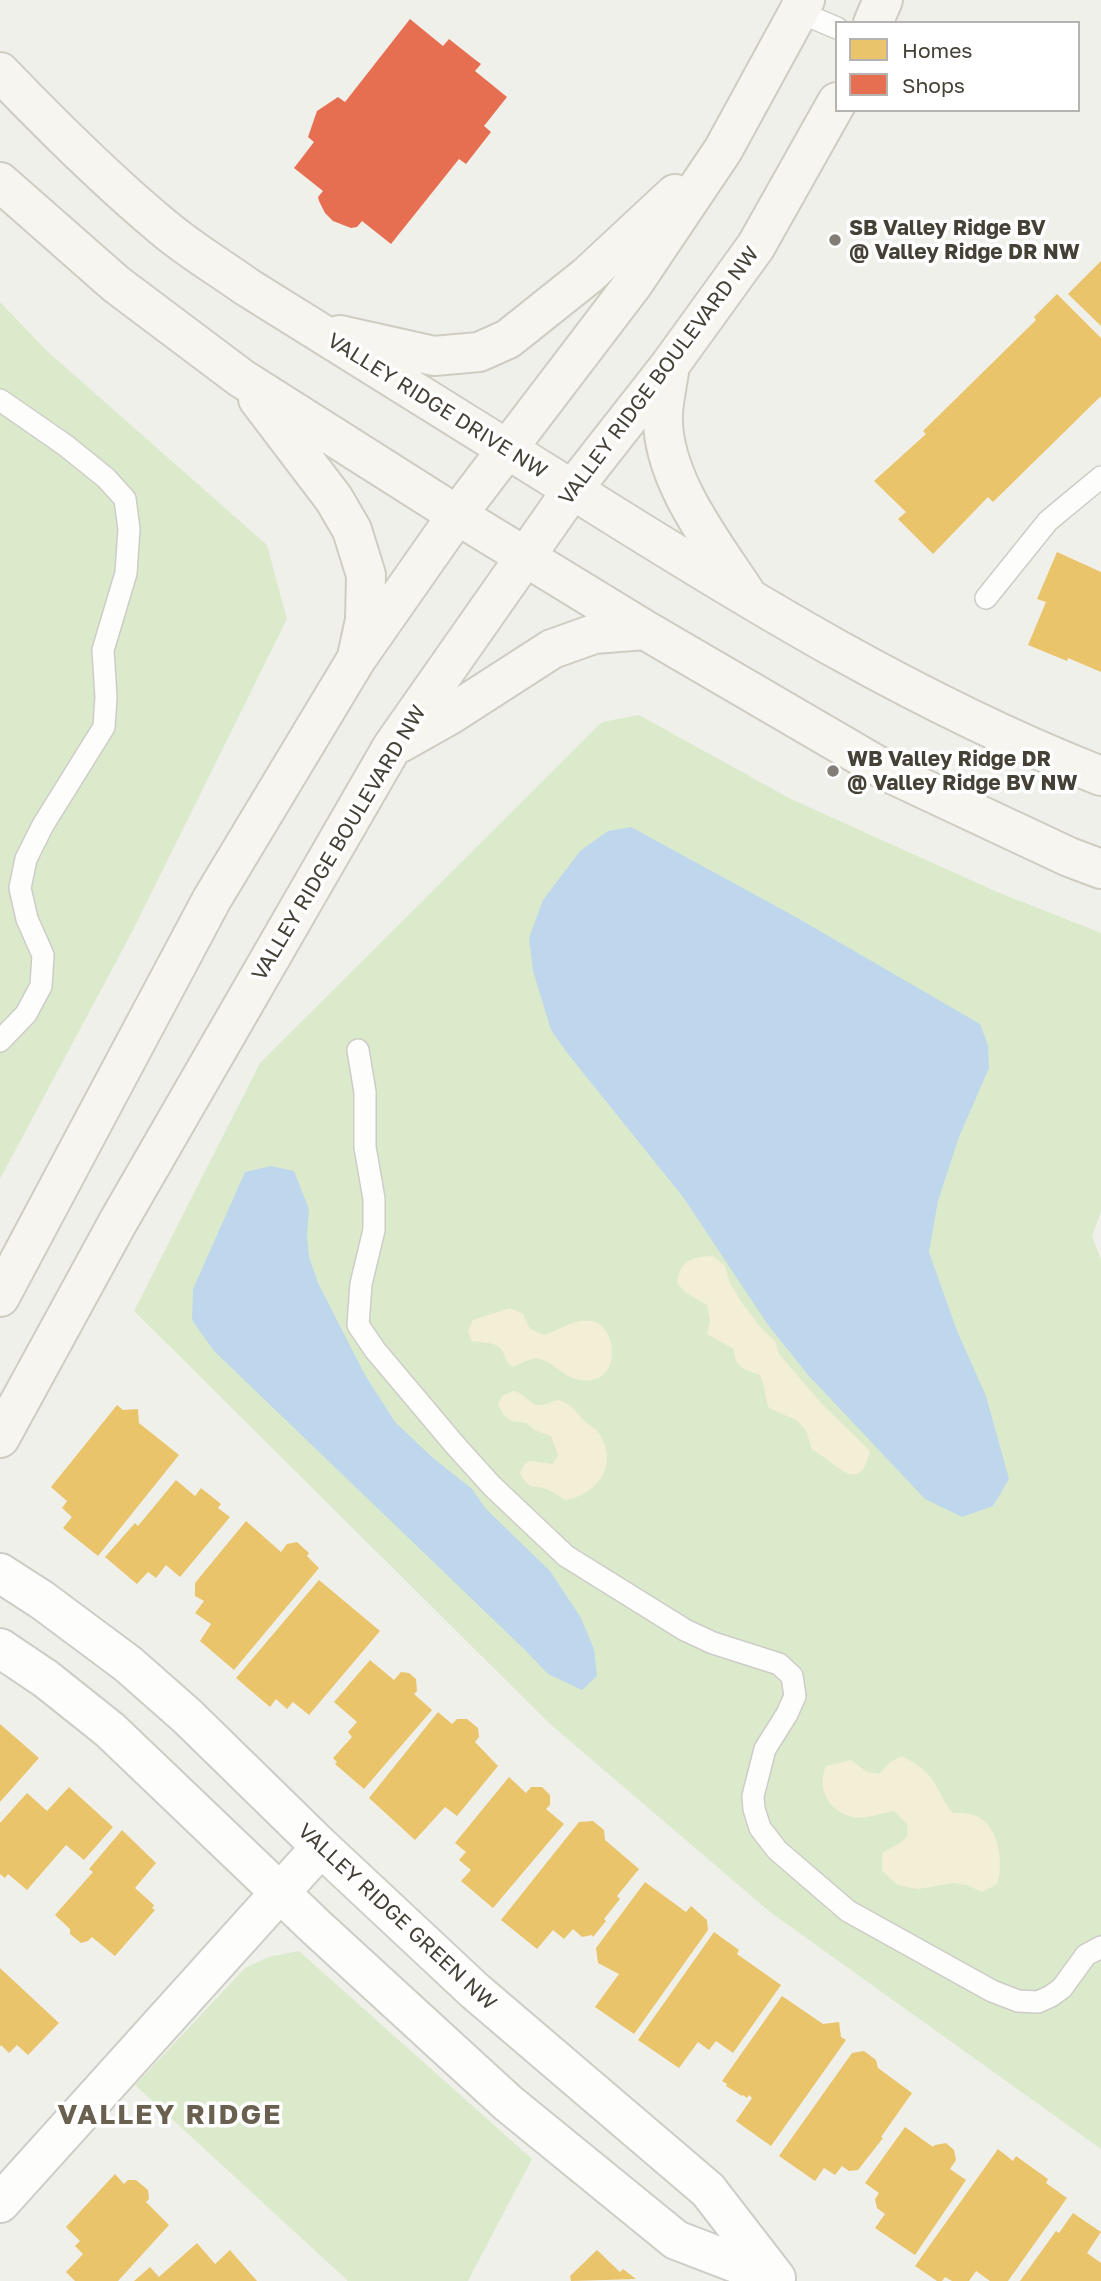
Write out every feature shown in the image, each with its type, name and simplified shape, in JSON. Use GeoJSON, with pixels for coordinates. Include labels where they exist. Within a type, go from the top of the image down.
{"type":"FeatureCollection","features":[{"type":"Feature","properties":{"kind":"street"},"geometry":{"type":"LineString","coordinates":[[874,21],[883,0]]}},
{"type":"Feature","properties":{"kind":"street"},"geometry":{"type":"LineString","coordinates":[[0,1297],[212,899],[357,658],[457,515],[633,284],[723,150],[797,4]]}},
{"type":"Feature","properties":{"kind":"street","name":"VALLEY RIDGE DRIVE NW"},"geometry":{"type":"LineString","coordinates":[[0,72],[101,172],[164,228],[195,252],[312,328],[572,490],[841,652],[925,695],[1101,776]]}},
{"type":"Feature","properties":{"kind":"street","name":"VALLEY RIDGE BOULEVARD NW"},"geometry":{"type":"LineString","coordinates":[[0,1438],[118,1222],[393,747],[572,490],[670,365],[756,246],[835,106]]}},
{"type":"Feature","properties":{"kind":"street"},"geometry":{"type":"LineString","coordinates":[[312,328],[434,355],[479,352],[508,339],[587,276],[723,150]]}},
{"type":"Feature","properties":{"kind":"street"},"geometry":{"type":"LineString","coordinates":[[0,182],[116,284],[241,378],[524,557],[890,773],[1069,857],[1101,869]]}},
{"type":"Feature","properties":{"kind":"street"},"geometry":{"type":"LineString","coordinates":[[670,365],[663,416],[670,464],[706,533],[750,599]]}},
{"type":"Feature","properties":{"kind":"street"},"geometry":{"type":"LineString","coordinates":[[241,378],[334,499],[352,530],[366,575],[365,620],[357,658]]}},
{"type":"Feature","properties":{"kind":"street"},"geometry":{"type":"LineString","coordinates":[[393,747],[458,710],[552,649],[594,634],[645,630]]}},
{"type":"Feature","properties":{"kind":"street","name":"VALLEY RIDGE GREEN NW"},"geometry":{"type":"LineString","coordinates":[[0,1573],[42,1600],[128,1664],[187,1716],[475,1992],[708,2190],[777,2280]]}},
{"type":"Feature","properties":{"kind":"street","name":"VALLEY RIDGE GREEN NW"},"geometry":{"type":"LineString","coordinates":[[0,1648],[46,1679],[110,1730],[279,1893],[508,2103],[676,2240],[777,2280]]}},
{"type":"Feature","properties":{"kind":"street"},"geometry":{"type":"LineString","coordinates":[[0,2203],[321,1847]]}},
{"type":"Feature","properties":{"kind":"lane"},"geometry":{"type":"LineString","coordinates":[[797,4],[835,27]]}},
{"type":"Feature","properties":{"kind":"lane"},"geometry":{"type":"LineString","coordinates":[[0,400],[65,445],[106,478],[125,499],[129,529],[126,573],[103,650],[106,697],[104,727],[43,825],[26,859],[20,888],[27,919],[43,955],[41,986],[26,1014],[0,1041]]}},
{"type":"Feature","properties":{"kind":"lane"},"geometry":{"type":"LineString","coordinates":[[986,598],[1048,521],[1099,482]]}},
{"type":"Feature","properties":{"kind":"lane"},"geometry":{"type":"LineString","coordinates":[[358,1050],[365,1092],[365,1147],[373,1199],[374,1230],[362,1284],[358,1325],[375,1350],[455,1445],[492,1486],[566,1556],[685,1630],[713,1643],[779,1664],[792,1676],[795,1696],[765,1749],[753,1796],[760,1828],[777,1850],[848,1911],[992,1991],[1018,2001],[1038,2002],[1051,1996],[1062,1988],[1086,1955],[1101,1947]]}},
{"type":"Feature","properties":{"kind":"green space"},"geometry":{"type":"Polygon","coordinates":[[[0,302],[47,351],[267,545],[287,619],[132,932],[0,1179],[0,302]]]}},
{"type":"Feature","properties":{"kind":"green space"},"geometry":{"type":"Polygon","coordinates":[[[639,715],[791,799],[995,891],[1101,933],[1101,1211],[1092,1236],[1101,1259],[1101,2149],[770,1912],[550,1724],[134,1311],[260,1063],[602,722],[639,715]]]}},
{"type":"Feature","properties":{"kind":"green space"},"geometry":{"type":"Polygon","coordinates":[[[299,1951],[532,2159],[468,2281],[348,2281],[135,2085],[245,1968],[268,1957],[299,1951]]]}},
{"type":"Feature","properties":{"kind":"sand"},"geometry":{"type":"Polygon","coordinates":[[[713,1256],[725,1266],[730,1283],[742,1303],[775,1341],[779,1354],[822,1404],[870,1451],[860,1472],[846,1472],[812,1450],[806,1430],[796,1420],[769,1408],[760,1375],[741,1367],[736,1361],[734,1349],[707,1334],[710,1321],[707,1305],[685,1292],[677,1283],[681,1269],[688,1261],[713,1256]]]}},
{"type":"Feature","properties":{"kind":"sand"},"geometry":{"type":"Polygon","coordinates":[[[510,1308],[523,1314],[530,1329],[544,1335],[578,1322],[590,1321],[598,1324],[605,1330],[612,1348],[609,1367],[596,1379],[585,1381],[575,1379],[539,1359],[512,1367],[501,1348],[472,1341],[468,1331],[473,1320],[510,1308]]]}},
{"type":"Feature","properties":{"kind":"sand"},"geometry":{"type":"Polygon","coordinates":[[[513,1391],[536,1405],[559,1400],[566,1403],[598,1432],[605,1446],[606,1467],[602,1477],[587,1492],[565,1500],[549,1490],[530,1485],[524,1479],[520,1473],[529,1461],[553,1464],[558,1455],[551,1436],[534,1430],[527,1423],[511,1421],[504,1415],[498,1405],[502,1396],[513,1391]]]}},
{"type":"Feature","properties":{"kind":"sand"},"geometry":{"type":"Polygon","coordinates":[[[902,1756],[927,1773],[953,1813],[974,1815],[992,1830],[1000,1858],[997,1884],[982,1892],[967,1885],[953,1883],[918,1889],[898,1885],[882,1871],[882,1853],[902,1842],[908,1835],[907,1824],[894,1811],[865,1817],[849,1816],[835,1808],[826,1796],[823,1781],[826,1766],[851,1760],[867,1772],[879,1774],[890,1762],[902,1756]]]}},
{"type":"Feature","properties":{"kind":"water"},"geometry":{"type":"Polygon","coordinates":[[[631,827],[794,916],[980,1024],[988,1045],[989,1068],[959,1137],[938,1201],[929,1252],[957,1331],[986,1396],[1009,1479],[993,1506],[962,1517],[925,1499],[809,1376],[768,1325],[683,1197],[551,1030],[533,971],[529,938],[543,900],[580,851],[608,831],[631,827]]]}},
{"type":"Feature","properties":{"kind":"water"},"geometry":{"type":"Polygon","coordinates":[[[271,1166],[294,1171],[309,1209],[309,1257],[318,1283],[365,1375],[395,1422],[433,1458],[472,1489],[486,1509],[550,1571],[581,1618],[594,1649],[597,1676],[582,1690],[548,1674],[214,1351],[192,1320],[193,1289],[245,1172],[271,1166]]]}},
{"type":"Feature","properties":{"kind":"building: Homes"},"geometry":{"type":"Polygon","coordinates":[[[1101,261],[1101,326],[1068,294],[1101,261]]]}},
{"type":"Feature","properties":{"kind":"building: Homes"},"geometry":{"type":"Polygon","coordinates":[[[1057,294],[1101,338],[1101,396],[993,502],[988,497],[933,554],[898,519],[906,512],[874,481],[926,434],[923,431],[1036,320],[1034,317],[1057,294]]]}},
{"type":"Feature","properties":{"kind":"building: Homes"},"geometry":{"type":"Polygon","coordinates":[[[1057,552],[1101,572],[1101,672],[1028,645],[1046,602],[1037,599],[1057,552]]]}},
{"type":"Feature","properties":{"kind":"building: Homes"},"geometry":{"type":"Polygon","coordinates":[[[117,1405],[123,1410],[138,1409],[139,1423],[179,1455],[98,1556],[63,1528],[72,1517],[62,1508],[67,1501],[51,1487],[117,1405]]]}},
{"type":"Feature","properties":{"kind":"building: Homes"},"geometry":{"type":"Polygon","coordinates":[[[176,1480],[195,1496],[201,1488],[221,1504],[218,1508],[230,1517],[180,1577],[166,1565],[156,1578],[148,1572],[137,1584],[105,1557],[135,1523],[138,1526],[176,1480]]]}},
{"type":"Feature","properties":{"kind":"building: Homes"},"geometry":{"type":"Polygon","coordinates":[[[246,1521],[281,1552],[287,1544],[297,1542],[319,1568],[234,1670],[200,1641],[211,1624],[195,1613],[204,1601],[195,1596],[195,1583],[246,1521]]]}},
{"type":"Feature","properties":{"kind":"building: Homes"},"geometry":{"type":"Polygon","coordinates":[[[319,1580],[380,1631],[309,1715],[293,1702],[287,1709],[276,1699],[270,1707],[236,1678],[319,1580]]]}},
{"type":"Feature","properties":{"kind":"building: Homes"},"geometry":{"type":"Polygon","coordinates":[[[370,1660],[394,1680],[401,1672],[409,1673],[416,1679],[417,1691],[414,1694],[432,1710],[364,1789],[335,1764],[337,1762],[333,1758],[352,1737],[348,1732],[357,1722],[334,1702],[370,1660]]]}},
{"type":"Feature","properties":{"kind":"building: Homes"},"geometry":{"type":"Polygon","coordinates":[[[438,1712],[452,1724],[457,1719],[467,1719],[478,1728],[479,1737],[475,1742],[498,1766],[457,1816],[445,1807],[415,1840],[369,1798],[438,1712]]]}},
{"type":"Feature","properties":{"kind":"building: Homes"},"geometry":{"type":"Polygon","coordinates":[[[0,1724],[39,1758],[0,1802],[0,1724]]]}},
{"type":"Feature","properties":{"kind":"building: Homes"},"geometry":{"type":"Polygon","coordinates":[[[509,1777],[526,1793],[531,1787],[542,1787],[550,1795],[550,1805],[546,1809],[564,1824],[493,1908],[461,1881],[471,1870],[459,1860],[466,1852],[455,1843],[509,1777]]]}},
{"type":"Feature","properties":{"kind":"building: Homes"},"geometry":{"type":"Polygon","coordinates":[[[69,1787],[113,1827],[84,1860],[66,1845],[27,1890],[8,1874],[5,1878],[0,1874],[0,1823],[27,1793],[47,1811],[69,1787]]]}},
{"type":"Feature","properties":{"kind":"building: Homes"},"geometry":{"type":"Polygon","coordinates":[[[593,1821],[604,1830],[605,1840],[639,1869],[617,1896],[620,1899],[593,1937],[582,1937],[573,1929],[564,1939],[553,1930],[537,1949],[501,1920],[579,1822],[593,1821]]]}},
{"type":"Feature","properties":{"kind":"building: Homes"},"geometry":{"type":"Polygon","coordinates":[[[122,1830],[156,1863],[135,1888],[154,1905],[152,1908],[155,1910],[115,1956],[92,1937],[81,1943],[55,1915],[93,1872],[89,1869],[122,1830]]]}},
{"type":"Feature","properties":{"kind":"building: Homes"},"geometry":{"type":"Polygon","coordinates":[[[645,1882],[686,1912],[691,1906],[707,1920],[708,1930],[634,2034],[595,2007],[619,1974],[598,1963],[596,1948],[645,1882]]]}},
{"type":"Feature","properties":{"kind":"building: Homes"},"geometry":{"type":"Polygon","coordinates":[[[714,1932],[739,1950],[737,1954],[781,1985],[733,2053],[716,2041],[709,2050],[698,2042],[679,2068],[638,2040],[714,1932]]]}},
{"type":"Feature","properties":{"kind":"building: Homes"},"geometry":{"type":"Polygon","coordinates":[[[0,1968],[59,2023],[28,2055],[17,2045],[9,2053],[1,2045],[0,2047],[0,1968]]]}},
{"type":"Feature","properties":{"kind":"building: Homes"},"geometry":{"type":"Polygon","coordinates":[[[782,1996],[823,2024],[839,2022],[841,2037],[846,2040],[771,2146],[736,2121],[752,2098],[749,2095],[747,2098],[742,2096],[722,2081],[782,1996]]]}},
{"type":"Feature","properties":{"kind":"building: Homes"},"geometry":{"type":"Polygon","coordinates":[[[864,2051],[876,2060],[878,2068],[912,2093],[858,2170],[849,2171],[842,2166],[835,2175],[824,2168],[815,2181],[779,2156],[852,2053],[864,2051]]]}},
{"type":"Feature","properties":{"kind":"building: Homes"},"geometry":{"type":"Polygon","coordinates":[[[905,2127],[933,2147],[946,2143],[954,2150],[956,2160],[950,2169],[966,2180],[915,2255],[875,2228],[885,2214],[877,2208],[875,2199],[879,2193],[865,2183],[905,2127]]]}},
{"type":"Feature","properties":{"kind":"building: Homes"},"geometry":{"type":"Polygon","coordinates":[[[998,2149],[1013,2161],[1016,2156],[1048,2179],[1046,2183],[1067,2198],[1008,2281],[990,2281],[976,2271],[969,2281],[952,2281],[945,2277],[942,2281],[937,2281],[915,2266],[998,2149]]]}},
{"type":"Feature","properties":{"kind":"building: Homes"},"geometry":{"type":"Polygon","coordinates":[[[115,2174],[124,2184],[128,2180],[136,2180],[148,2190],[149,2199],[146,2202],[169,2225],[118,2281],[75,2281],[66,2272],[83,2254],[75,2246],[80,2241],[66,2227],[115,2174]]]}},
{"type":"Feature","properties":{"kind":"building: Homes"},"geometry":{"type":"Polygon","coordinates":[[[1073,2213],[1101,2232],[1087,2253],[1101,2263],[1101,2281],[1020,2281],[1056,2231],[1059,2233],[1073,2213]]]}},
{"type":"Feature","properties":{"kind":"building: Homes"},"geometry":{"type":"Polygon","coordinates":[[[197,2243],[215,2264],[230,2250],[257,2281],[134,2281],[150,2267],[159,2277],[197,2243]]]}},
{"type":"Feature","properties":{"kind":"building: Homes"},"geometry":{"type":"Polygon","coordinates":[[[597,2250],[620,2272],[623,2269],[636,2279],[571,2281],[570,2276],[597,2250]]]}},
{"type":"Feature","properties":{"kind":"building: Shops"},"geometry":{"type":"Polygon","coordinates":[[[410,19],[443,46],[449,39],[481,64],[475,71],[507,97],[484,126],[491,132],[466,164],[459,159],[391,244],[362,221],[357,227],[351,228],[333,221],[319,201],[318,197],[323,191],[294,168],[314,142],[308,137],[317,111],[338,97],[345,102],[410,19]]]}},
{"type":"Feature","properties":{"kind":"place","name":"SB Valley Ridge BV @ Valley Ridge DR NW"},"geometry":{"type":"Point","coordinates":[835,240]}},
{"type":"Feature","properties":{"kind":"place","name":"WB Valley Ridge DR @ Valley Ridge BV NW"},"geometry":{"type":"Point","coordinates":[833,771]}},
{"type":"Feature","properties":{"kind":"district","name":"VALLEY RIDGE"},"geometry":{"type":"Point","coordinates":[170,2115]}}]}
